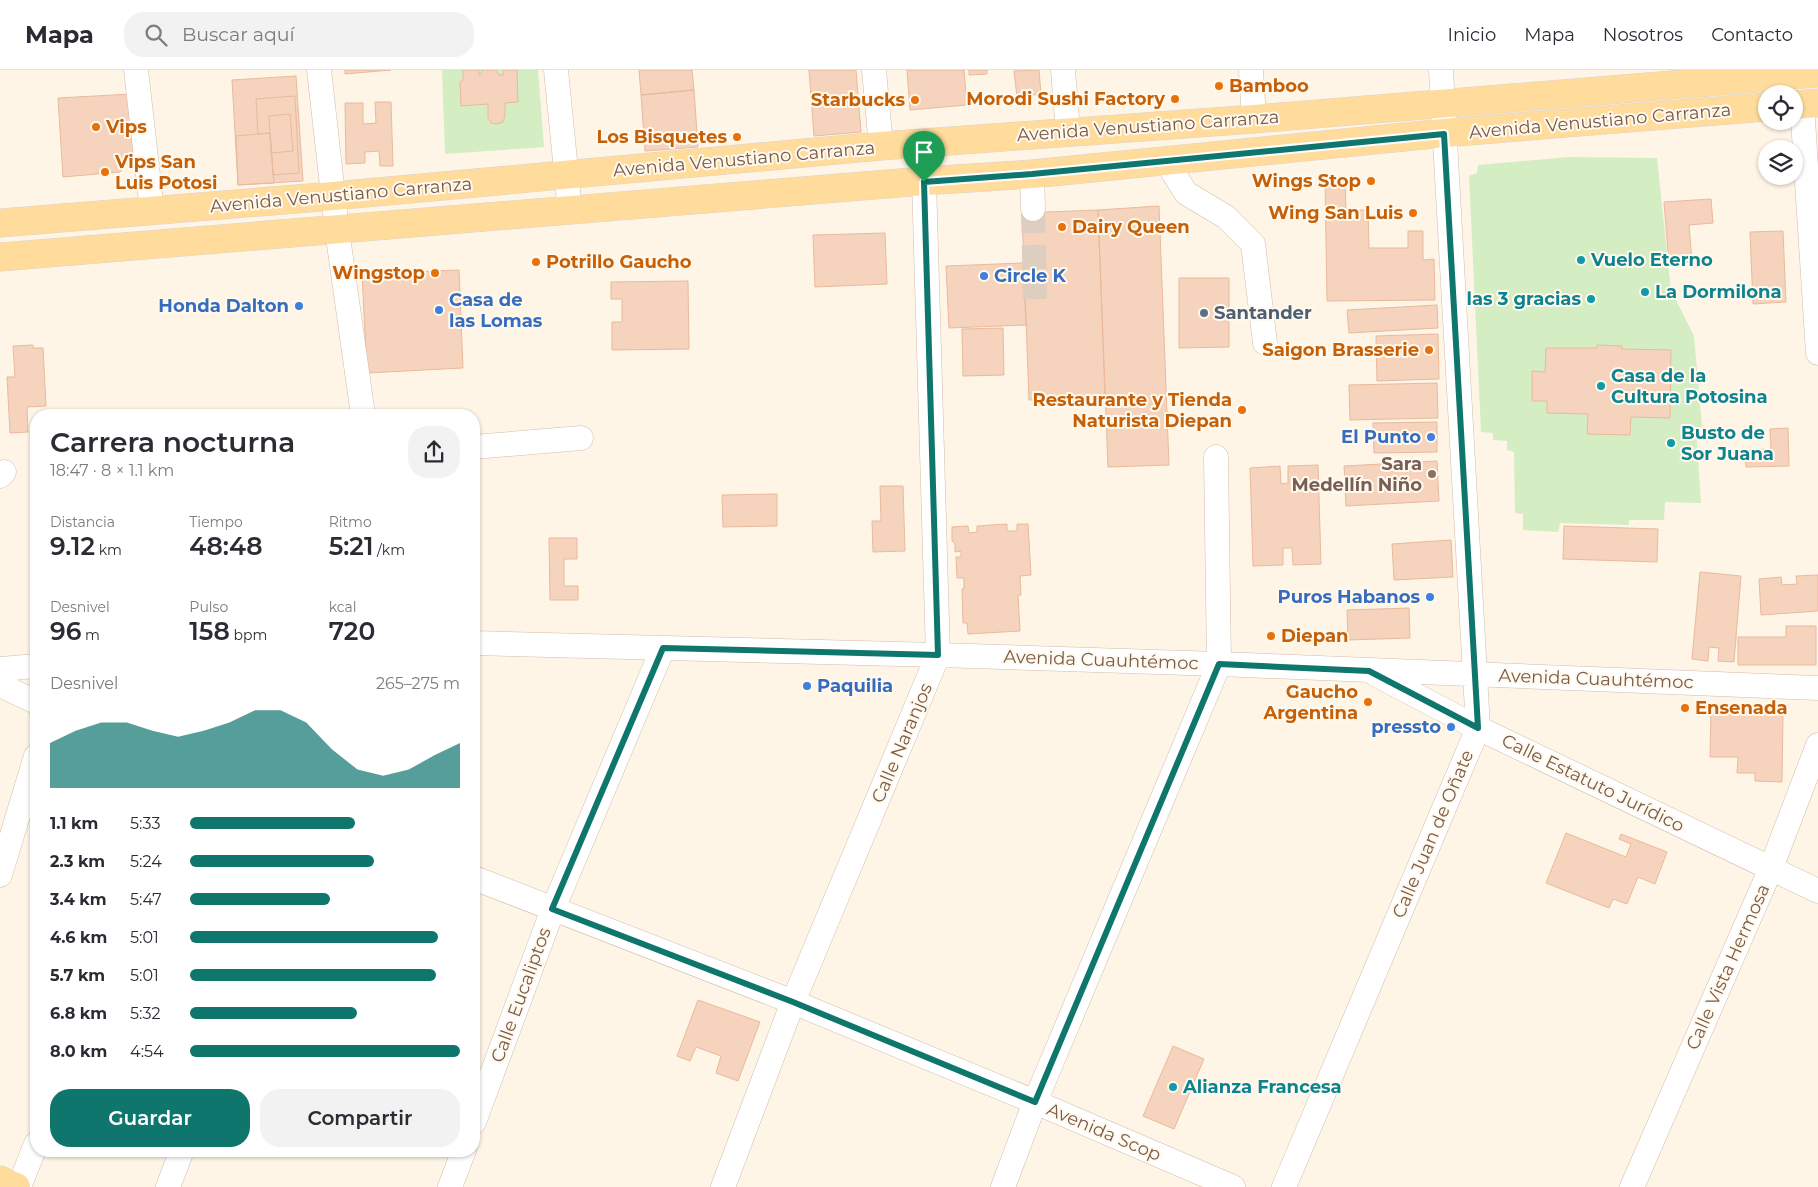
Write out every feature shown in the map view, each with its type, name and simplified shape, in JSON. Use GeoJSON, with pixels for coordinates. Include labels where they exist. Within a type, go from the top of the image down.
{"type":"FeatureCollection","features":[{"type":"Feature","properties":{"kind":"main road","name":"Avenida Venustiano Carranza"},"geometry":{"type":"LineString","coordinates":[[0,223],[566,176],[881,146],[1254,119],[1442,102],[1818,73]]}},
{"type":"Feature","properties":{"kind":"main road","name":"Avenida Venustiano Carranza"},"geometry":{"type":"LineString","coordinates":[[0,257],[1032,174],[1444,134],[1758,108]]}},
{"type":"Feature","properties":{"kind":"main road"},"geometry":{"type":"LineString","coordinates":[[0,1180],[17,1187]]}},
{"type":"Feature","properties":{"kind":"street"},"geometry":{"type":"LineString","coordinates":[[136,70],[152,210]]}},
{"type":"Feature","properties":{"kind":"street"},"geometry":{"type":"LineString","coordinates":[[319,70],[333,196],[362,409]]}},
{"type":"Feature","properties":{"kind":"street"},"geometry":{"type":"LineString","coordinates":[[556,70],[570,211]]}},
{"type":"Feature","properties":{"kind":"street"},"geometry":{"type":"LineString","coordinates":[[874,70],[881,146]]}},
{"type":"Feature","properties":{"kind":"street"},"geometry":{"type":"LineString","coordinates":[[1063,70],[1068,132]]}},
{"type":"Feature","properties":{"kind":"street"},"geometry":{"type":"LineString","coordinates":[[1251,70],[1254,119]]}},
{"type":"Feature","properties":{"kind":"street","name":"Calle Juan de Oñate"},"geometry":{"type":"LineString","coordinates":[[1284,1187],[1478,728],[1441,70]]}},
{"type":"Feature","properties":{"kind":"street"},"geometry":{"type":"LineString","coordinates":[[1805,104],[1818,353]]}},
{"type":"Feature","properties":{"kind":"street"},"geometry":{"type":"LineString","coordinates":[[1166,161],[1186,193],[1226,217],[1253,244],[1264,343]]}},
{"type":"Feature","properties":{"kind":"street"},"geometry":{"type":"LineString","coordinates":[[1032,174],[1033,209]]}},
{"type":"Feature","properties":{"kind":"street","name":"Calle Naranjos"},"geometry":{"type":"LineString","coordinates":[[723,1187],[793,1002],[938,655],[924,182]]}},
{"type":"Feature","properties":{"kind":"street"},"geometry":{"type":"LineString","coordinates":[[480,446],[581,438]]}},
{"type":"Feature","properties":{"kind":"street"},"geometry":{"type":"LineString","coordinates":[[1003,1187],[1035,1102],[1219,664],[1216,457]]}},
{"type":"Feature","properties":{"kind":"street","name":"Avenida Cuauhtémoc"},"geometry":{"type":"LineString","coordinates":[[480,643],[1219,664],[1818,688]]}},
{"type":"Feature","properties":{"kind":"street","name":"Calle Eucaliptos"},"geometry":{"type":"LineString","coordinates":[[480,1106],[552,909],[663,648]]}},
{"type":"Feature","properties":{"kind":"street"},"geometry":{"type":"LineString","coordinates":[[0,668],[30,666]]}},
{"type":"Feature","properties":{"kind":"street","name":"Calle Estatuto Jurídico"},"geometry":{"type":"LineString","coordinates":[[1369,671],[1478,728],[1818,891]]}},
{"type":"Feature","properties":{"kind":"street"},"geometry":{"type":"LineString","coordinates":[[0,685],[30,699]]}},
{"type":"Feature","properties":{"kind":"street","name":"Calle Vista Hermosa"},"geometry":{"type":"LineString","coordinates":[[1632,1187],[1771,868],[1818,745]]}},
{"type":"Feature","properties":{"kind":"street"},"geometry":{"type":"LineString","coordinates":[[0,875],[30,776]]}},
{"type":"Feature","properties":{"kind":"street","name":"Avenida Scop"},"geometry":{"type":"LineString","coordinates":[[480,880],[793,1002],[1035,1102],[1233,1187]]}},
{"type":"Feature","properties":{"kind":"street"},"geometry":{"type":"LineString","coordinates":[[17,1187],[30,1157]]}},
{"type":"Feature","properties":{"kind":"street"},"geometry":{"type":"LineString","coordinates":[[168,1187],[179,1157]]}},
{"type":"Feature","properties":{"kind":"street"},"geometry":{"type":"LineString","coordinates":[[450,1187],[461,1157]]}},
{"type":"Feature","properties":{"kind":"green space"},"geometry":{"type":"Polygon","coordinates":[[[442,70],[538,70],[544,147],[445,154],[442,70]]]}},
{"type":"Feature","properties":{"kind":"green space"},"geometry":{"type":"Polygon","coordinates":[[[1570,157],[1657,158],[1671,290],[1694,336],[1702,427],[1696,428],[1701,503],[1665,502],[1664,520],[1629,520],[1629,525],[1560,523],[1558,532],[1523,530],[1523,514],[1515,513],[1514,452],[1507,450],[1507,441],[1493,440],[1493,433],[1481,432],[1469,176],[1477,173],[1478,165],[1570,157]]]}},
{"type":"Feature","properties":{"kind":"building"},"geometry":{"type":"Polygon","coordinates":[[[345,70],[391,70],[345,74],[345,70]]]}},
{"type":"Feature","properties":{"kind":"building"},"geometry":{"type":"Polygon","coordinates":[[[463,70],[479,70],[479,75],[481,75],[482,70],[496,70],[499,75],[503,75],[503,70],[517,70],[518,102],[505,103],[503,122],[491,123],[488,118],[488,104],[461,106],[460,82],[463,80],[463,70]]]}},
{"type":"Feature","properties":{"kind":"building"},"geometry":{"type":"Polygon","coordinates":[[[639,70],[692,70],[694,90],[641,95],[639,70]]]}},
{"type":"Feature","properties":{"kind":"building"},"geometry":{"type":"Polygon","coordinates":[[[809,70],[856,70],[861,132],[814,136],[809,70]]]}},
{"type":"Feature","properties":{"kind":"building"},"geometry":{"type":"Polygon","coordinates":[[[907,70],[964,70],[967,105],[910,110],[907,70]]]}},
{"type":"Feature","properties":{"kind":"building"},"geometry":{"type":"Polygon","coordinates":[[[969,70],[987,70],[987,74],[969,75],[969,70]]]}},
{"type":"Feature","properties":{"kind":"building"},"geometry":{"type":"Polygon","coordinates":[[[1039,70],[1041,94],[1017,97],[1014,71],[1039,70]]]}},
{"type":"Feature","properties":{"kind":"building"},"geometry":{"type":"Polygon","coordinates":[[[296,76],[303,181],[238,185],[232,80],[296,76]]]}},
{"type":"Feature","properties":{"kind":"building"},"geometry":{"type":"Polygon","coordinates":[[[694,90],[698,147],[645,151],[641,95],[694,90]]]}},
{"type":"Feature","properties":{"kind":"building","name":"Vips"},"geometry":{"type":"Polygon","coordinates":[[[131,94],[134,156],[120,172],[63,177],[58,98],[131,94]]]}},
{"type":"Feature","properties":{"kind":"building"},"geometry":{"type":"Polygon","coordinates":[[[295,96],[299,173],[273,175],[270,133],[258,134],[256,99],[295,96]]]}},
{"type":"Feature","properties":{"kind":"building"},"geometry":{"type":"Polygon","coordinates":[[[375,102],[391,102],[393,166],[380,166],[379,151],[365,152],[365,163],[346,164],[345,103],[363,103],[363,124],[376,123],[375,102]]]}},
{"type":"Feature","properties":{"kind":"building"},"geometry":{"type":"Polygon","coordinates":[[[290,114],[293,151],[271,153],[269,116],[290,114]]]}},
{"type":"Feature","properties":{"kind":"building"},"geometry":{"type":"Polygon","coordinates":[[[270,133],[274,183],[238,185],[236,136],[270,133]]]}},
{"type":"Feature","properties":{"kind":"building"},"geometry":{"type":"Polygon","coordinates":[[[1325,181],[1345,181],[1346,210],[1368,210],[1369,248],[1408,248],[1408,231],[1423,231],[1423,260],[1434,259],[1435,300],[1327,301],[1325,181]]]}},
{"type":"Feature","properties":{"kind":"building"},"geometry":{"type":"Polygon","coordinates":[[[1711,199],[1713,223],[1689,225],[1692,262],[1669,264],[1664,202],[1711,199]]]}},
{"type":"Feature","properties":{"kind":"building"},"geometry":{"type":"Polygon","coordinates":[[[1159,206],[1169,465],[1108,467],[1098,210],[1159,206]]]}},
{"type":"Feature","properties":{"kind":"building"},"geometry":{"type":"Polygon","coordinates":[[[1098,210],[1105,397],[1029,400],[1022,213],[1098,210]]]}},
{"type":"Feature","properties":{"kind":"building"},"geometry":{"type":"Polygon","coordinates":[[[1783,231],[1786,302],[1753,304],[1750,232],[1783,231]]]}},
{"type":"Feature","properties":{"kind":"building"},"geometry":{"type":"Polygon","coordinates":[[[885,233],[887,284],[815,287],[813,235],[885,233]]]}},
{"type":"Feature","properties":{"kind":"building"},"geometry":{"type":"Polygon","coordinates":[[[1023,263],[1026,325],[949,328],[946,266],[1023,263]]]}},
{"type":"Feature","properties":{"kind":"building"},"geometry":{"type":"Polygon","coordinates":[[[459,270],[463,368],[367,373],[362,274],[459,270]]]}},
{"type":"Feature","properties":{"kind":"building","name":"Santander"},"geometry":{"type":"Polygon","coordinates":[[[1179,278],[1229,278],[1229,347],[1179,348],[1179,278]]]}},
{"type":"Feature","properties":{"kind":"building"},"geometry":{"type":"Polygon","coordinates":[[[688,281],[689,349],[612,350],[612,322],[622,322],[622,299],[611,299],[611,282],[688,281]]]}},
{"type":"Feature","properties":{"kind":"building"},"geometry":{"type":"Polygon","coordinates":[[[1437,305],[1438,328],[1349,333],[1347,310],[1437,305]]]}},
{"type":"Feature","properties":{"kind":"building"},"geometry":{"type":"Polygon","coordinates":[[[1003,328],[1004,375],[963,376],[962,329],[1003,328]]]}},
{"type":"Feature","properties":{"kind":"building"},"geometry":{"type":"Polygon","coordinates":[[[1438,334],[1439,379],[1377,381],[1376,336],[1438,334]]]}},
{"type":"Feature","properties":{"kind":"building"},"geometry":{"type":"Polygon","coordinates":[[[33,345],[33,348],[43,348],[46,406],[27,407],[28,432],[10,433],[7,377],[15,377],[13,346],[33,345]]]}},
{"type":"Feature","properties":{"kind":"building","name":"Casa de la Cultura Potosina"},"geometry":{"type":"Polygon","coordinates":[[[1597,345],[1622,346],[1622,349],[1671,350],[1670,418],[1631,417],[1630,435],[1587,434],[1588,414],[1547,413],[1547,401],[1532,401],[1532,371],[1545,372],[1546,348],[1597,348],[1597,345]]]}},
{"type":"Feature","properties":{"kind":"building"},"geometry":{"type":"Polygon","coordinates":[[[1437,383],[1438,418],[1350,420],[1349,385],[1437,383]]]}},
{"type":"Feature","properties":{"kind":"building"},"geometry":{"type":"Polygon","coordinates":[[[1437,422],[1437,452],[1374,453],[1373,423],[1437,422]]]}},
{"type":"Feature","properties":{"kind":"building"},"geometry":{"type":"Polygon","coordinates":[[[1788,428],[1789,466],[1746,467],[1745,450],[1771,449],[1770,429],[1788,428]]]}},
{"type":"Feature","properties":{"kind":"building"},"geometry":{"type":"Polygon","coordinates":[[[1437,461],[1439,501],[1346,506],[1344,466],[1437,461]]]}},
{"type":"Feature","properties":{"kind":"building"},"geometry":{"type":"Polygon","coordinates":[[[1318,465],[1321,564],[1293,565],[1292,548],[1283,548],[1283,565],[1253,566],[1250,468],[1280,466],[1281,484],[1288,483],[1288,466],[1318,465]]]}},
{"type":"Feature","properties":{"kind":"building"},"geometry":{"type":"Polygon","coordinates":[[[880,486],[903,486],[905,551],[873,552],[872,521],[881,521],[880,486]]]}},
{"type":"Feature","properties":{"kind":"building"},"geometry":{"type":"Polygon","coordinates":[[[777,494],[777,526],[723,527],[722,495],[777,494]]]}},
{"type":"Feature","properties":{"kind":"building"},"geometry":{"type":"Polygon","coordinates":[[[1007,524],[1007,531],[1017,531],[1017,524],[1028,524],[1031,575],[1020,576],[1021,595],[1018,595],[1020,631],[968,634],[967,623],[963,623],[962,589],[964,589],[964,578],[957,578],[956,557],[961,557],[961,551],[955,552],[955,544],[952,541],[952,527],[968,526],[969,533],[977,532],[977,526],[1007,524]]]}},
{"type":"Feature","properties":{"kind":"building"},"geometry":{"type":"Polygon","coordinates":[[[1564,526],[1658,529],[1657,562],[1563,559],[1564,526]]]}},
{"type":"Feature","properties":{"kind":"building"},"geometry":{"type":"Polygon","coordinates":[[[549,538],[577,538],[577,559],[564,559],[564,586],[578,586],[578,600],[550,600],[549,538]]]}},
{"type":"Feature","properties":{"kind":"building"},"geometry":{"type":"Polygon","coordinates":[[[1451,540],[1453,577],[1394,580],[1392,544],[1451,540]]]}},
{"type":"Feature","properties":{"kind":"building"},"geometry":{"type":"Polygon","coordinates":[[[1700,572],[1741,576],[1734,662],[1718,661],[1719,648],[1709,647],[1708,661],[1692,659],[1700,572]]]}},
{"type":"Feature","properties":{"kind":"building"},"geometry":{"type":"Polygon","coordinates":[[[1818,575],[1818,611],[1761,615],[1759,579],[1781,577],[1782,585],[1797,584],[1796,576],[1818,575]]]}},
{"type":"Feature","properties":{"kind":"building"},"geometry":{"type":"Polygon","coordinates":[[[1409,608],[1410,638],[1348,640],[1347,610],[1409,608]]]}},
{"type":"Feature","properties":{"kind":"building"},"geometry":{"type":"Polygon","coordinates":[[[1786,626],[1816,626],[1816,665],[1738,665],[1738,637],[1786,637],[1786,626]]]}},
{"type":"Feature","properties":{"kind":"building"},"geometry":{"type":"Polygon","coordinates":[[[1711,712],[1783,713],[1782,782],[1755,781],[1755,773],[1737,773],[1738,757],[1710,757],[1711,712]]]}},
{"type":"Feature","properties":{"kind":"building"},"geometry":{"type":"Polygon","coordinates":[[[1566,833],[1626,857],[1631,844],[1619,839],[1621,834],[1667,852],[1655,884],[1638,877],[1627,904],[1613,899],[1609,908],[1546,883],[1566,833]]]}},
{"type":"Feature","properties":{"kind":"building"},"geometry":{"type":"Polygon","coordinates":[[[698,1000],[760,1022],[738,1081],[716,1073],[721,1056],[696,1047],[690,1061],[677,1056],[698,1000]]]}},
{"type":"Feature","properties":{"kind":"building","name":"Alianza Francesa"},"geometry":{"type":"Polygon","coordinates":[[[1173,1046],[1204,1059],[1174,1129],[1143,1116],[1173,1046]]]}},
{"type":"Feature","properties":{"kind":"tunnel"},"geometry":{"type":"LineString","coordinates":[[1033,209],[1035,299]]}},
{"type":"Feature","properties":{"kind":"place","name":"Bamboo"},"geometry":{"type":"Point","coordinates":[1219,86]}},
{"type":"Feature","properties":{"kind":"place","name":"Morodi Sushi Factory"},"geometry":{"type":"Point","coordinates":[1175,99]}},
{"type":"Feature","properties":{"kind":"place","name":"Starbucks"},"geometry":{"type":"Point","coordinates":[915,100]}},
{"type":"Feature","properties":{"kind":"place","name":"Vips"},"geometry":{"type":"Point","coordinates":[96,127]}},
{"type":"Feature","properties":{"kind":"place","name":"Los Bisquetes"},"geometry":{"type":"Point","coordinates":[737,137]}},
{"type":"Feature","properties":{"kind":"place","name":"Vips San Luis Potosi"},"geometry":{"type":"Point","coordinates":[105,172]}},
{"type":"Feature","properties":{"kind":"place","name":"Wings Stop"},"geometry":{"type":"Point","coordinates":[1371,181]}},
{"type":"Feature","properties":{"kind":"place","name":"Wing San Luis"},"geometry":{"type":"Point","coordinates":[1413,213]}},
{"type":"Feature","properties":{"kind":"place","name":"Dairy Queen"},"geometry":{"type":"Point","coordinates":[1062,227]}},
{"type":"Feature","properties":{"kind":"place","name":"Vuelo Eterno"},"geometry":{"type":"Point","coordinates":[1581,260]}},
{"type":"Feature","properties":{"kind":"place","name":"Potrillo Gaucho"},"geometry":{"type":"Point","coordinates":[536,262]}},
{"type":"Feature","properties":{"kind":"place","name":"Wingstop"},"geometry":{"type":"Point","coordinates":[435,273]}},
{"type":"Feature","properties":{"kind":"place","name":"Circle K"},"geometry":{"type":"Point","coordinates":[984,276]}},
{"type":"Feature","properties":{"kind":"place","name":"La Dormilona"},"geometry":{"type":"Point","coordinates":[1645,292]}},
{"type":"Feature","properties":{"kind":"place","name":"las 3 gracias"},"geometry":{"type":"Point","coordinates":[1591,299]}},
{"type":"Feature","properties":{"kind":"place","name":"Honda Dalton"},"geometry":{"type":"Point","coordinates":[299,306]}},
{"type":"Feature","properties":{"kind":"place","name":"Casa de las Lomas"},"geometry":{"type":"Point","coordinates":[439,310]}},
{"type":"Feature","properties":{"kind":"place","name":"Santander"},"geometry":{"type":"Point","coordinates":[1204,313]}},
{"type":"Feature","properties":{"kind":"place","name":"Saigon Brasserie"},"geometry":{"type":"Point","coordinates":[1429,350]}},
{"type":"Feature","properties":{"kind":"place","name":"Casa de la Cultura Potosina"},"geometry":{"type":"Point","coordinates":[1601,386]}},
{"type":"Feature","properties":{"kind":"place","name":"Restaurante y Tienda Naturista Diepan"},"geometry":{"type":"Point","coordinates":[1242,410]}},
{"type":"Feature","properties":{"kind":"place","name":"El Punto"},"geometry":{"type":"Point","coordinates":[1431,437]}},
{"type":"Feature","properties":{"kind":"place","name":"Busto de Sor Juana"},"geometry":{"type":"Point","coordinates":[1671,443]}},
{"type":"Feature","properties":{"kind":"place","name":"Sara Medellín Niño"},"geometry":{"type":"Point","coordinates":[1432,474]}},
{"type":"Feature","properties":{"kind":"place","name":"Puros Habanos"},"geometry":{"type":"Point","coordinates":[1430,597]}},
{"type":"Feature","properties":{"kind":"place","name":"Diepan"},"geometry":{"type":"Point","coordinates":[1271,636]}},
{"type":"Feature","properties":{"kind":"place","name":"Paquilia"},"geometry":{"type":"Point","coordinates":[807,686]}},
{"type":"Feature","properties":{"kind":"place","name":"Gaucho Argentina"},"geometry":{"type":"Point","coordinates":[1368,702]}},
{"type":"Feature","properties":{"kind":"place","name":"Ensenada"},"geometry":{"type":"Point","coordinates":[1685,708]}},
{"type":"Feature","properties":{"kind":"place","name":"pressto"},"geometry":{"type":"Point","coordinates":[1451,727]}},
{"type":"Feature","properties":{"kind":"place","name":"Alianza Francesa"},"geometry":{"type":"Point","coordinates":[1173,1087]}},
{"type":"Feature","properties":{"kind":"route"},"geometry":{"type":"LineString","coordinates":[[1444,134],[1478,728],[1369,671],[1219,664],[1035,1102],[793,1002],[552,909],[663,648],[938,655],[924,182],[1032,174],[1444,134]]}}]}
